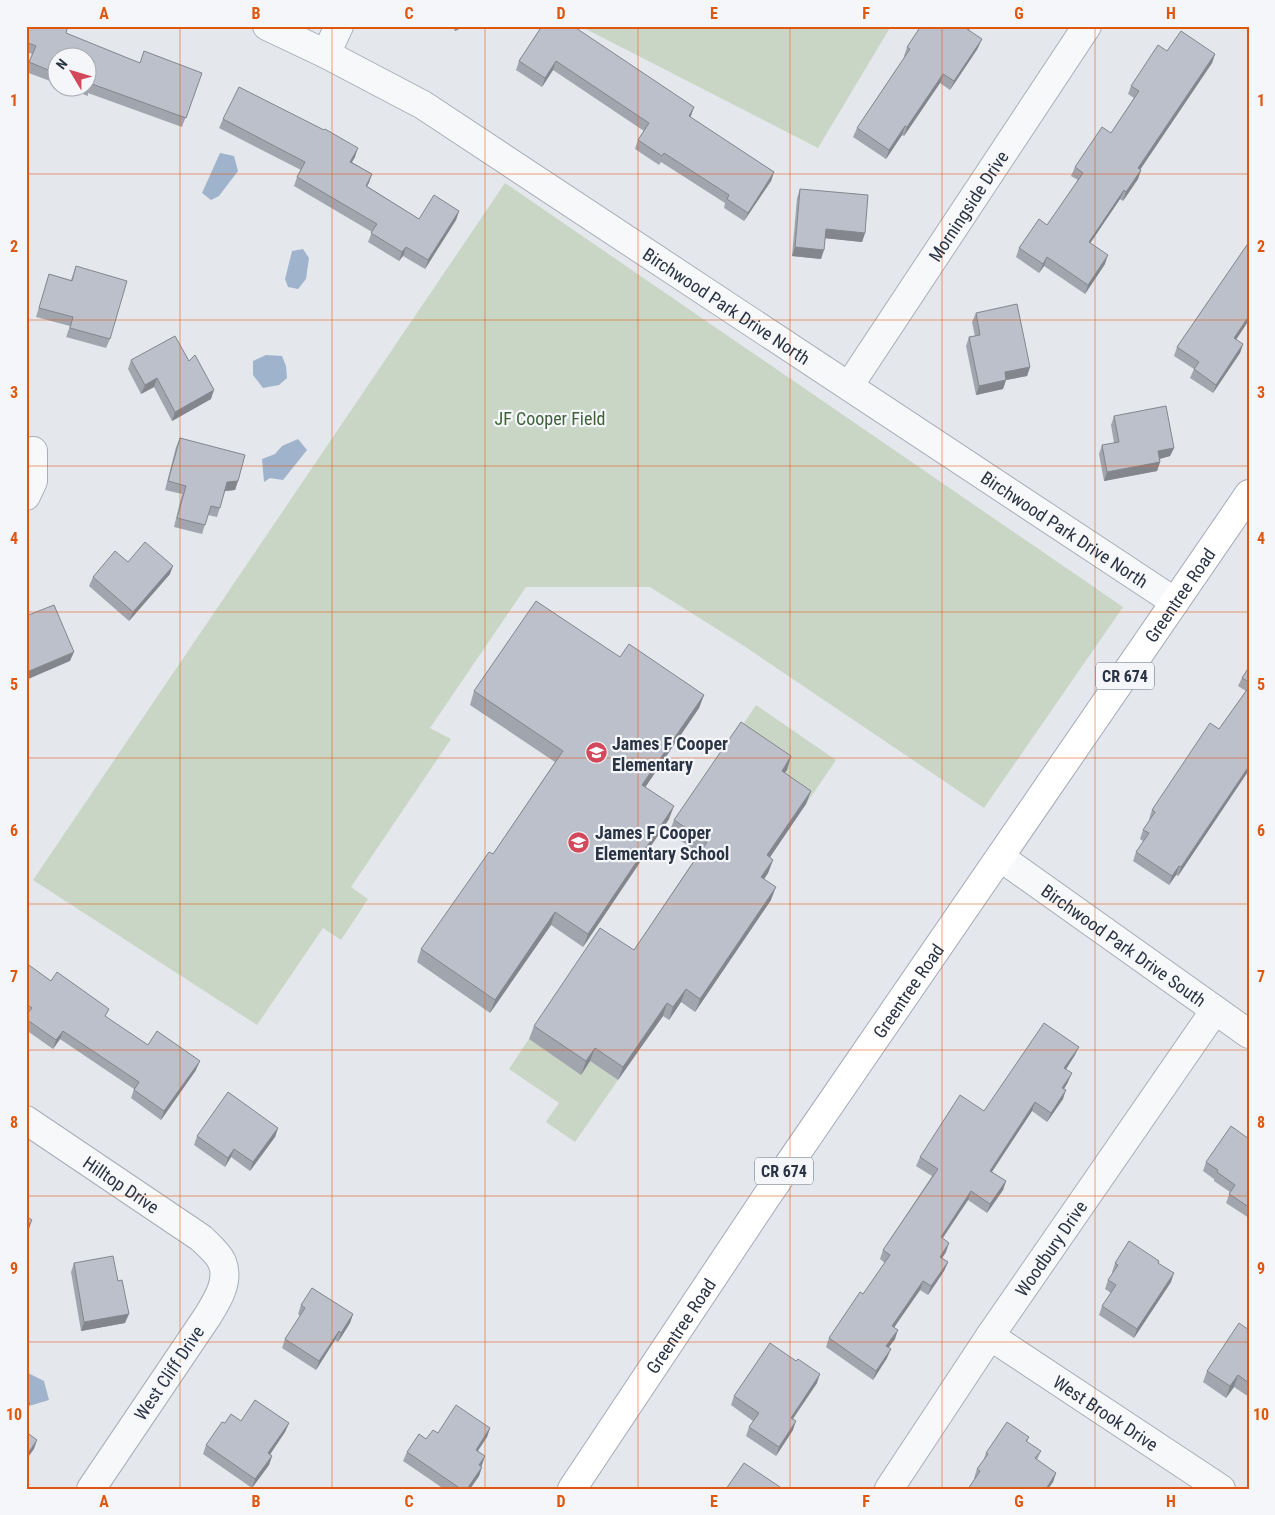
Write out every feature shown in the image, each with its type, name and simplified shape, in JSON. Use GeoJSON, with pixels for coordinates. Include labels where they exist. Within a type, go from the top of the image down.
{"type":"FeatureCollection","features":[{"type":"Feature","properties":{"kind":"main road","name":"Greentree Road"},"geometry":{"type":"LineString","coordinates":[[572,1489],[764,1199],[1249,494]]}},
{"type":"Feature","properties":{"kind":"street","name":"Birchwood Park Drive North"},"geometry":{"type":"LineString","coordinates":[[267,26],[326,54],[423,105],[1175,602]]}},
{"type":"Feature","properties":{"kind":"street"},"geometry":{"type":"LineString","coordinates":[[326,54],[339,26]]}},
{"type":"Feature","properties":{"kind":"street","name":"Morningside Drive"},"geometry":{"type":"LineString","coordinates":[[849,386],[1087,26]]}},
{"type":"Feature","properties":{"kind":"street"},"geometry":{"type":"LineString","coordinates":[[26,496],[33,481],[33,451]]}},
{"type":"Feature","properties":{"kind":"street","name":"Birchwood Park Drive South"},"geometry":{"type":"LineString","coordinates":[[1000,858],[1249,1034]]}},
{"type":"Feature","properties":{"kind":"street","name":"Woodbury Drive"},"geometry":{"type":"LineString","coordinates":[[889,1489],[990,1336],[1215,1010]]}},
{"type":"Feature","properties":{"kind":"street","name":"Hilltop Drive"},"geometry":{"type":"LineString","coordinates":[[26,1120],[201,1238],[214,1251]]}},
{"type":"Feature","properties":{"kind":"street","name":"West Cliff Drive"},"geometry":{"type":"LineString","coordinates":[[90,1489],[218,1298],[223,1286],[224,1274],[222,1261],[214,1251]]}},
{"type":"Feature","properties":{"kind":"street","name":"West Brook Drive"},"geometry":{"type":"LineString","coordinates":[[990,1336],[1220,1489]]}},
{"type":"Feature","properties":{"kind":"green space"},"geometry":{"type":"Polygon","coordinates":[[[580,26],[891,26],[818,148],[580,26]]]}},
{"type":"Feature","properties":{"kind":"green space","name":"JF Cooper Field"},"geometry":{"type":"Polygon","coordinates":[[[505,183],[1123,607],[984,808],[744,646],[650,587],[526,587],[430,728],[451,739],[351,887],[368,899],[341,940],[323,928],[257,1025],[33,880],[505,183]]]}},
{"type":"Feature","properties":{"kind":"green space"},"geometry":{"type":"Polygon","coordinates":[[[756,705],[836,760],[806,804],[777,784],[736,735],[756,705]]]}},
{"type":"Feature","properties":{"kind":"green space"},"geometry":{"type":"Polygon","coordinates":[[[529,1039],[581,1074],[590,1061],[618,1080],[575,1142],[546,1122],[559,1103],[509,1069],[529,1039]]]}},
{"type":"Feature","properties":{"kind":"water"},"geometry":{"type":"Polygon","coordinates":[[[220,153],[234,156],[238,171],[219,196],[211,200],[202,193],[220,153]]]}},
{"type":"Feature","properties":{"kind":"water"},"geometry":{"type":"Polygon","coordinates":[[[303,249],[309,258],[306,279],[298,289],[288,287],[285,279],[292,251],[303,249]]]}},
{"type":"Feature","properties":{"kind":"water"},"geometry":{"type":"Polygon","coordinates":[[[266,355],[282,356],[286,366],[287,378],[279,385],[263,388],[253,375],[253,361],[266,355]]]}},
{"type":"Feature","properties":{"kind":"water"},"geometry":{"type":"Polygon","coordinates":[[[298,439],[307,450],[283,480],[270,478],[264,482],[262,459],[275,454],[282,446],[298,439]]]}},
{"type":"Feature","properties":{"kind":"water"},"geometry":{"type":"Polygon","coordinates":[[[26,1372],[44,1381],[49,1400],[29,1406],[26,1404],[26,1372]]]}},
{"type":"Feature","properties":{"kind":"building"},"geometry":{"type":"Polygon","coordinates":[[[26,26],[68,26],[66,33],[140,63],[144,51],[202,73],[186,118],[98,86],[98,48],[48,48],[48,70],[29,62],[36,46],[26,42],[26,26]]]}},
{"type":"Feature","properties":{"kind":"building"},"geometry":{"type":"Polygon","coordinates":[[[542,26],[573,26],[694,107],[689,116],[774,172],[748,213],[727,199],[729,195],[664,153],[662,156],[638,140],[649,123],[556,61],[545,78],[519,61],[542,26]]]}},
{"type":"Feature","properties":{"kind":"building"},"geometry":{"type":"Polygon","coordinates":[[[921,26],[969,26],[967,29],[982,39],[954,81],[943,74],[889,150],[857,128],[910,49],[907,47],[921,26]]]}},
{"type":"Feature","properties":{"kind":"building"},"geometry":{"type":"Polygon","coordinates":[[[1181,31],[1215,54],[1138,168],[1141,170],[1126,192],[1124,190],[1089,242],[1108,255],[1088,285],[1047,257],[1043,264],[1019,248],[1039,219],[1047,225],[1083,173],[1075,167],[1102,127],[1111,133],[1139,91],[1131,86],[1158,45],[1167,51],[1181,31]]]}},
{"type":"Feature","properties":{"kind":"building"},"geometry":{"type":"Polygon","coordinates":[[[239,87],[325,129],[358,148],[350,162],[372,174],[366,186],[419,219],[434,195],[459,211],[428,260],[406,247],[402,252],[371,233],[377,224],[297,177],[305,162],[223,119],[239,87]]]}},
{"type":"Feature","properties":{"kind":"building"},"geometry":{"type":"Polygon","coordinates":[[[800,189],[868,195],[865,233],[826,229],[824,250],[795,247],[800,189]]]}},
{"type":"Feature","properties":{"kind":"building"},"geometry":{"type":"Polygon","coordinates":[[[1249,242],[1249,316],[1234,338],[1243,344],[1216,385],[1194,369],[1199,362],[1177,347],[1249,242]]]}},
{"type":"Feature","properties":{"kind":"building"},"geometry":{"type":"Polygon","coordinates":[[[76,266],[127,281],[110,339],[70,328],[73,317],[39,308],[49,274],[72,281],[76,266]]]}},
{"type":"Feature","properties":{"kind":"building"},"geometry":{"type":"Polygon","coordinates":[[[1017,304],[1030,367],[1005,372],[1006,380],[979,386],[969,337],[980,335],[976,313],[1017,304]]]}},
{"type":"Feature","properties":{"kind":"building"},"geometry":{"type":"Polygon","coordinates":[[[175,336],[189,361],[195,355],[214,390],[175,412],[157,378],[145,385],[131,360],[175,336]]]}},
{"type":"Feature","properties":{"kind":"building"},"geometry":{"type":"Polygon","coordinates":[[[1166,406],[1174,448],[1158,451],[1160,462],[1107,472],[1102,445],[1119,442],[1114,416],[1166,406]]]}},
{"type":"Feature","properties":{"kind":"building"},"geometry":{"type":"Polygon","coordinates":[[[180,438],[245,455],[238,481],[227,482],[220,508],[211,506],[205,525],[177,518],[186,486],[168,481],[180,438]]]}},
{"type":"Feature","properties":{"kind":"building"},"geometry":{"type":"Polygon","coordinates":[[[145,542],[173,566],[133,612],[93,577],[115,551],[128,562],[145,542]]]}},
{"type":"Feature","properties":{"kind":"building"},"geometry":{"type":"Polygon","coordinates":[[[536,601],[620,657],[629,644],[704,695],[642,785],[674,806],[588,934],[555,912],[495,1000],[421,949],[489,852],[493,854],[563,751],[474,691],[536,601]]]}},
{"type":"Feature","properties":{"kind":"building"},"geometry":{"type":"Polygon","coordinates":[[[54,605],[74,652],[27,672],[26,616],[54,605]]]}},
{"type":"Feature","properties":{"kind":"building"},"geometry":{"type":"Polygon","coordinates":[[[1249,667],[1249,682],[1242,678],[1249,667]]]}},
{"type":"Feature","properties":{"kind":"building"},"geometry":{"type":"Polygon","coordinates":[[[1249,687],[1249,766],[1181,867],[1179,866],[1172,876],[1136,852],[1149,833],[1143,830],[1155,812],[1152,810],[1210,723],[1219,729],[1249,687]]]}},
{"type":"Feature","properties":{"kind":"building"},"geometry":{"type":"Polygon","coordinates":[[[741,722],[791,756],[782,771],[811,791],[767,855],[773,860],[761,877],[776,887],[700,999],[686,989],[673,1007],[667,1003],[623,1067],[595,1048],[586,1061],[534,1026],[600,928],[634,950],[707,842],[674,820],[741,722]]]}},
{"type":"Feature","properties":{"kind":"building"},"geometry":{"type":"Polygon","coordinates":[[[26,963],[51,981],[57,972],[109,1009],[105,1016],[148,1045],[157,1031],[200,1061],[164,1111],[134,1090],[139,1082],[63,1031],[56,1040],[26,1019],[26,1015],[32,1008],[26,1004],[26,963]]]}},
{"type":"Feature","properties":{"kind":"building"},"geometry":{"type":"Polygon","coordinates":[[[1044,1023],[1079,1047],[1064,1068],[1072,1073],[1062,1088],[1066,1090],[1051,1113],[1035,1102],[990,1171],[1006,1181],[990,1204],[971,1191],[941,1237],[949,1243],[940,1257],[948,1262],[931,1286],[923,1281],[892,1326],[898,1330],[886,1346],[891,1349],[876,1371],[829,1338],[860,1292],[863,1294],[890,1255],[883,1250],[938,1169],[920,1157],[960,1095],[984,1111],[1044,1023]]]}},
{"type":"Feature","properties":{"kind":"building"},"geometry":{"type":"Polygon","coordinates":[[[228,1092],[278,1128],[253,1162],[234,1149],[228,1158],[197,1136],[228,1092]]]}},
{"type":"Feature","properties":{"kind":"building"},"geometry":{"type":"Polygon","coordinates":[[[1231,1126],[1249,1139],[1249,1207],[1229,1194],[1235,1185],[1206,1162],[1231,1126]]]}},
{"type":"Feature","properties":{"kind":"building"},"geometry":{"type":"Polygon","coordinates":[[[26,1216],[32,1220],[26,1229],[26,1216]]]}},
{"type":"Feature","properties":{"kind":"building"},"geometry":{"type":"Polygon","coordinates":[[[1129,1241],[1174,1273],[1137,1329],[1102,1306],[1116,1285],[1108,1280],[1118,1265],[1115,1263],[1129,1241]]]}},
{"type":"Feature","properties":{"kind":"building"},"geometry":{"type":"Polygon","coordinates":[[[113,1256],[118,1281],[122,1280],[129,1314],[84,1322],[74,1263],[113,1256]]]}},
{"type":"Feature","properties":{"kind":"building"},"geometry":{"type":"Polygon","coordinates":[[[312,1288],[353,1314],[319,1361],[285,1339],[305,1308],[301,1305],[312,1288]]]}},
{"type":"Feature","properties":{"kind":"building"},"geometry":{"type":"Polygon","coordinates":[[[1239,1323],[1249,1330],[1249,1383],[1238,1375],[1230,1386],[1207,1371],[1239,1323]]]}},
{"type":"Feature","properties":{"kind":"building"},"geometry":{"type":"Polygon","coordinates":[[[770,1343],[796,1361],[798,1359],[820,1374],[791,1418],[796,1421],[779,1447],[749,1427],[759,1413],[734,1396],[770,1343]]]}},
{"type":"Feature","properties":{"kind":"building"},"geometry":{"type":"Polygon","coordinates":[[[255,1400],[289,1423],[268,1453],[272,1456],[255,1479],[206,1445],[222,1422],[225,1423],[231,1414],[241,1421],[255,1400]]]}},
{"type":"Feature","properties":{"kind":"building"},"geometry":{"type":"Polygon","coordinates":[[[456,1405],[490,1428],[476,1450],[485,1456],[479,1465],[482,1467],[467,1489],[461,1489],[407,1452],[419,1434],[426,1439],[433,1430],[438,1433],[456,1405]]]}},
{"type":"Feature","properties":{"kind":"building"},"geometry":{"type":"Polygon","coordinates":[[[1007,1422],[1029,1437],[1026,1441],[1041,1451],[1035,1458],[1056,1473],[1046,1489],[1005,1489],[1003,1487],[1002,1489],[968,1489],[980,1471],[977,1469],[988,1454],[986,1453],[1007,1422]]]}},
{"type":"Feature","properties":{"kind":"building"},"geometry":{"type":"Polygon","coordinates":[[[26,1432],[37,1440],[26,1456],[26,1432]]]}},
{"type":"Feature","properties":{"kind":"building"},"geometry":{"type":"Polygon","coordinates":[[[744,1463],[780,1487],[779,1489],[726,1489],[744,1463]]]}},
{"type":"Feature","properties":{"kind":"place","name":"James F Cooper Elementary"},"geometry":{"type":"Point","coordinates":[596,753]}},
{"type":"Feature","properties":{"kind":"place","name":"James F Cooper Elementary School"},"geometry":{"type":"Point","coordinates":[579,842]}}]}
